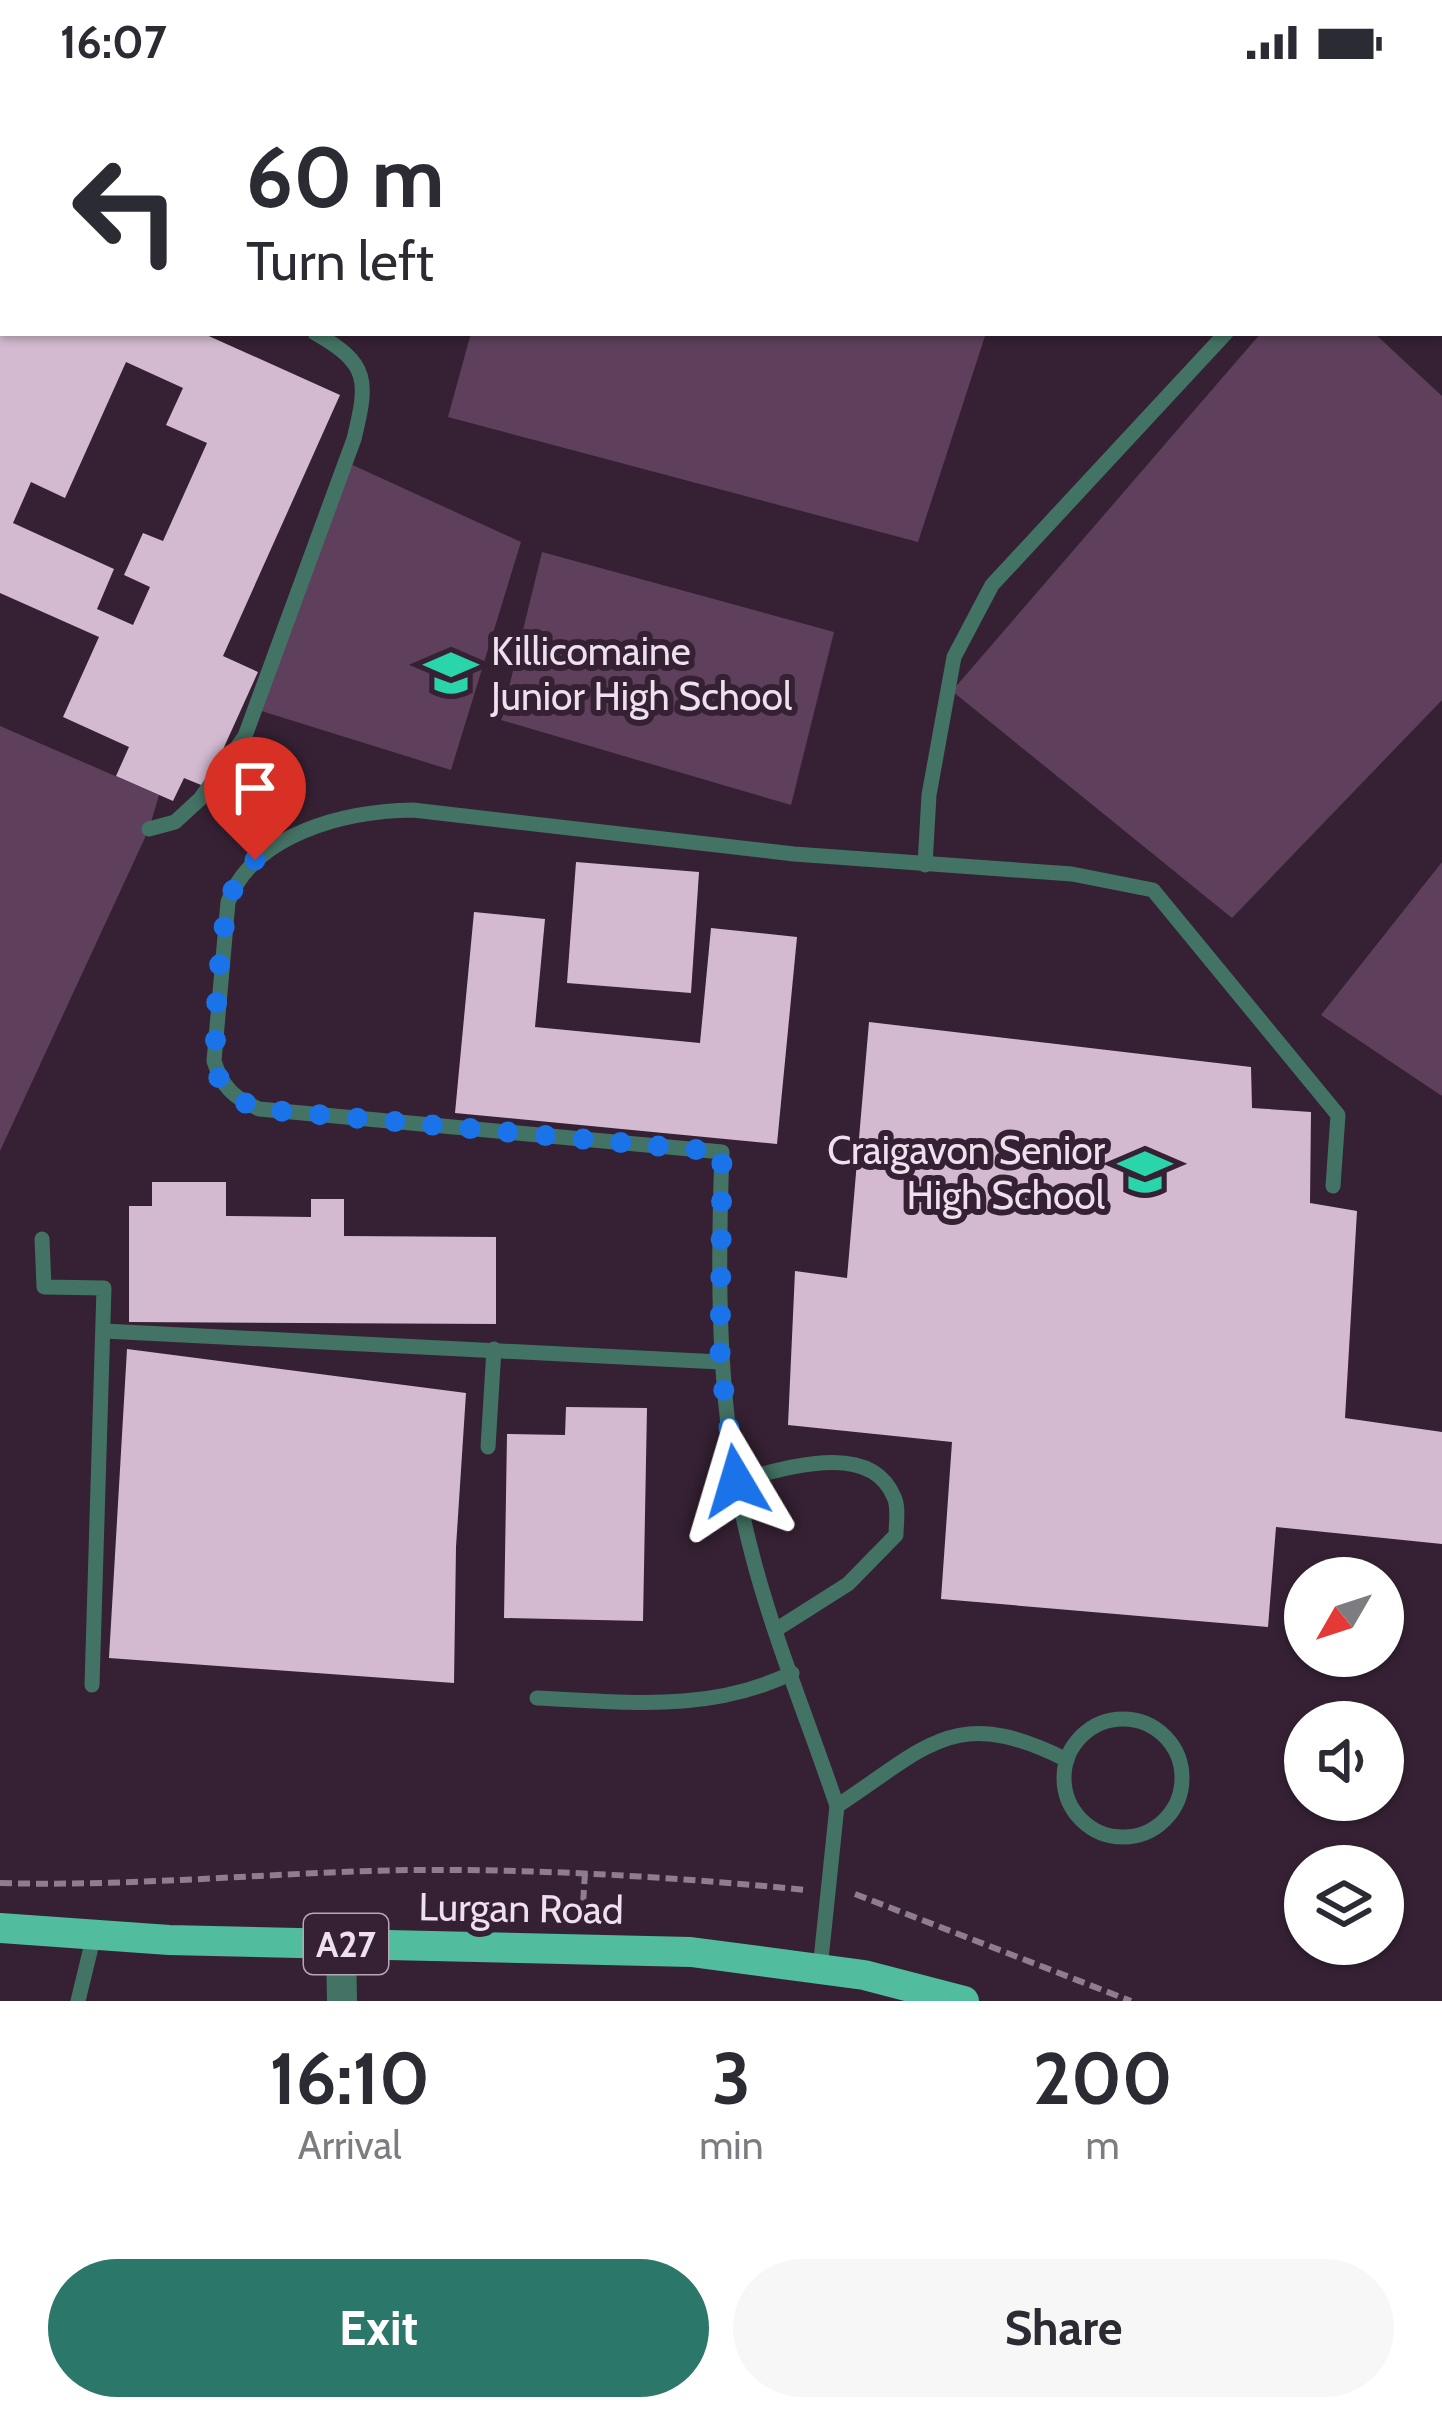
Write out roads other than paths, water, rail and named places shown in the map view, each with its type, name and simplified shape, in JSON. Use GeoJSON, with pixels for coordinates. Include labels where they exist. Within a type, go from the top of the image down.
{"type":"FeatureCollection","features":[{"type":"Feature","properties":{"kind":"main road","name":"Lurgan Road"},"geometry":{"type":"LineString","coordinates":[[0,1928],[341,1944],[692,1952],[864,1975],[964,2001]]}},
{"type":"Feature","properties":{"kind":"street"},"geometry":{"type":"LineString","coordinates":[[341,1944],[342,2001]]}},
{"type":"Feature","properties":{"kind":"lane"},"geometry":{"type":"LineString","coordinates":[[149,829],[176,822],[200,799],[245,736],[354,439],[366,391],[348,352],[320,336]]}},
{"type":"Feature","properties":{"kind":"lane"},"geometry":{"type":"LineString","coordinates":[[925,865],[929,795],[954,657],[992,585],[1223,336]]}},
{"type":"Feature","properties":{"kind":"lane"},"geometry":{"type":"LineString","coordinates":[[820,1969],[837,1806],[752,1556],[736,1481],[720,1362],[722,1152],[259,1109],[237,1099],[220,1082],[214,1061],[228,902],[237,880],[255,860],[323,824],[370,811],[412,810],[794,854],[1072,874],[1153,890],[1338,1115],[1333,1186]]}},
{"type":"Feature","properties":{"kind":"lane"},"geometry":{"type":"LineString","coordinates":[[42,1239],[44,1287],[104,1288],[92,1685]]}},
{"type":"Feature","properties":{"kind":"lane"},"geometry":{"type":"LineString","coordinates":[[104,1331],[720,1362]]}},
{"type":"Feature","properties":{"kind":"lane"},"geometry":{"type":"LineString","coordinates":[[488,1447],[494,1348]]}},
{"type":"Feature","properties":{"kind":"lane"},"geometry":{"type":"LineString","coordinates":[[736,1481],[845,1462],[875,1471],[895,1498],[896,1535],[848,1584],[777,1629]]}},
{"type":"Feature","properties":{"kind":"lane"},"geometry":{"type":"LineString","coordinates":[[537,1698],[634,1702],[734,1697],[792,1673]]}},
{"type":"Feature","properties":{"kind":"lane"},"geometry":{"type":"LineString","coordinates":[[1127,1719],[1162,1733],[1181,1766],[1182,1786],[1176,1804],[1160,1824],[1130,1837],[1110,1836],[1077,1816],[1067,1799],[1066,1760],[1090,1729],[1127,1719]]}},
{"type":"Feature","properties":{"kind":"lane"},"geometry":{"type":"LineString","coordinates":[[837,1806],[953,1734],[982,1732],[1026,1739],[1066,1760]]}},
{"type":"Feature","properties":{"kind":"lane"},"geometry":{"type":"LineString","coordinates":[[78,2001],[94,1935]]}},
{"type":"Feature","properties":{"kind":"place","name":"Killicomaine Junior High School"},"geometry":{"type":"Point","coordinates":[451,673]}},
{"type":"Feature","properties":{"kind":"place","name":"Craigavon Senior High School"},"geometry":{"type":"Point","coordinates":[1145,1172]}}]}
